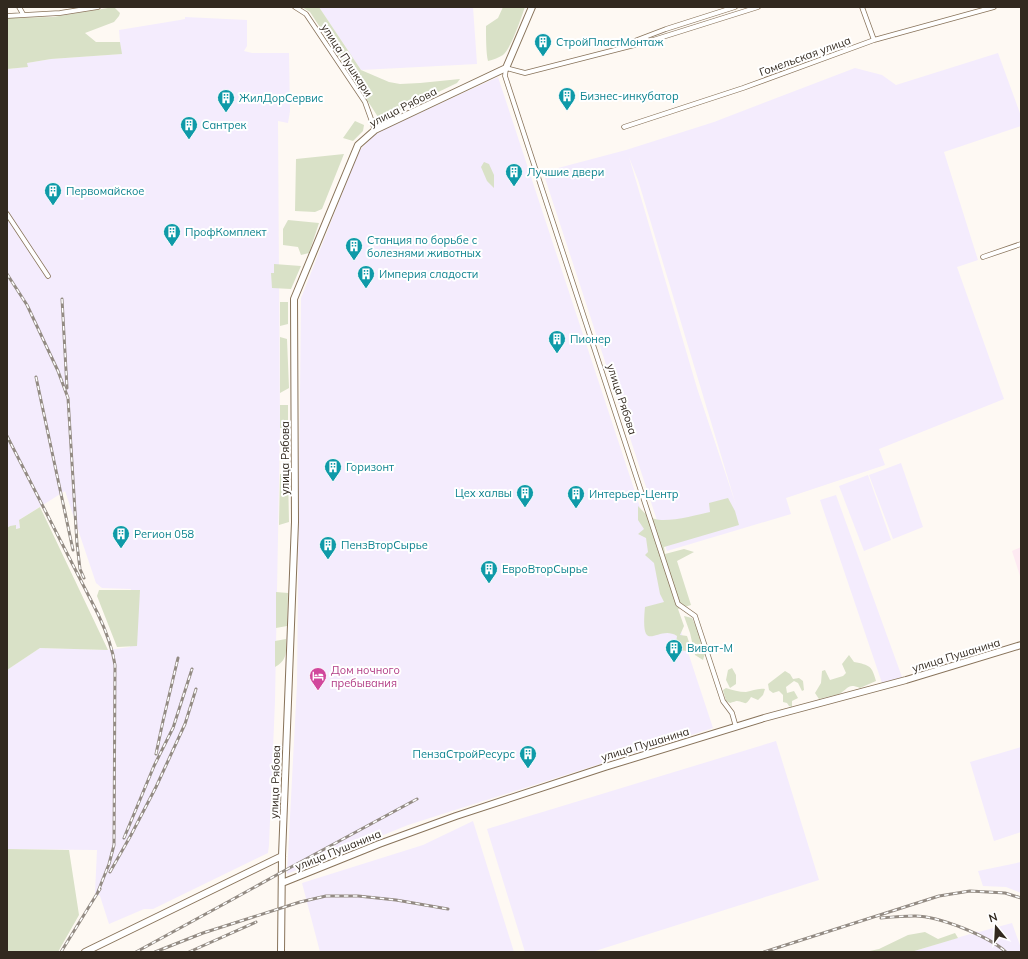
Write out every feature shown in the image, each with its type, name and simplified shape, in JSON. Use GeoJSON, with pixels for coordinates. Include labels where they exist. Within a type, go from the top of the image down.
{"type":"FeatureCollection","features":[{"type":"Feature","properties":{"kind":"street"},"geometry":{"type":"LineString","coordinates":[[19,7],[22,14]]}},
{"type":"Feature","properties":{"kind":"street"},"geometry":{"type":"LineString","coordinates":[[7,16],[60,13],[98,7]]}},
{"type":"Feature","properties":{"kind":"street","name":"улица Пушкари"},"geometry":{"type":"LineString","coordinates":[[295,7],[306,14],[365,102],[375,130]]}},
{"type":"Feature","properties":{"kind":"street"},"geometry":{"type":"LineString","coordinates":[[532,7],[506,68],[525,72],[656,39],[758,7]]}},
{"type":"Feature","properties":{"kind":"street"},"geometry":{"type":"LineString","coordinates":[[609,51],[666,29],[735,7]]}},
{"type":"Feature","properties":{"kind":"street"},"geometry":{"type":"LineString","coordinates":[[862,7],[874,40]]}},
{"type":"Feature","properties":{"kind":"street","name":"Гомельская улица"},"geometry":{"type":"LineString","coordinates":[[624,127],[743,88],[874,40],[994,7]]}},
{"type":"Feature","properties":{"kind":"street","name":"улица Рябова"},"geometry":{"type":"LineString","coordinates":[[281,952],[282,856],[295,522],[294,299],[358,145],[375,130],[506,68]]}},
{"type":"Feature","properties":{"kind":"street","name":"улица Рябова"},"geometry":{"type":"LineString","coordinates":[[506,68],[505,76],[678,604],[696,616],[723,701],[732,713],[736,727]]}},
{"type":"Feature","properties":{"kind":"street"},"geometry":{"type":"LineString","coordinates":[[7,214],[48,276]]}},
{"type":"Feature","properties":{"kind":"street"},"geometry":{"type":"LineString","coordinates":[[983,257],[1021,244]]}},
{"type":"Feature","properties":{"kind":"street","name":"улица Пушанина"},"geometry":{"type":"LineString","coordinates":[[282,883],[379,844],[456,816],[605,767],[812,704],[906,680],[1021,645]]}},
{"type":"Feature","properties":{"kind":"street"},"geometry":{"type":"LineString","coordinates":[[85,952],[282,856]]}},
{"type":"Feature","properties":{"kind":"shaded area"},"geometry":{"type":"Polygon","coordinates":[[[319,7],[473,7],[477,64],[361,70],[319,7]]]}},
{"type":"Feature","properties":{"kind":"shaded area"},"geometry":{"type":"Polygon","coordinates":[[[185,17],[247,20],[247,46],[244,51],[252,53],[289,53],[290,111],[288,123],[278,121],[280,428],[275,701],[269,845],[268,853],[153,909],[144,909],[109,924],[100,896],[95,893],[97,850],[7,849],[7,670],[40,648],[108,650],[130,647],[131,589],[102,588],[96,583],[65,491],[19,520],[20,528],[16,529],[16,526],[10,526],[7,528],[7,69],[27,67],[27,63],[51,59],[121,54],[119,30],[180,20],[185,19],[185,17]]]}},
{"type":"Feature","properties":{"kind":"shaded area"},"geometry":{"type":"Polygon","coordinates":[[[998,53],[1021,116],[1021,126],[944,152],[978,260],[957,267],[1004,399],[879,449],[885,465],[786,498],[791,514],[667,551],[543,172],[626,150],[714,122],[855,68],[882,75],[896,85],[998,53]],[[629,157],[697,388],[736,505],[638,180],[629,157]]]}},
{"type":"Feature","properties":{"kind":"shaded area"},"geometry":{"type":"Polygon","coordinates":[[[498,77],[713,728],[408,825],[287,874],[297,684],[301,298],[359,151],[376,133],[498,77]]]}},
{"type":"Feature","properties":{"kind":"shaded area"},"geometry":{"type":"Polygon","coordinates":[[[901,463],[923,527],[893,539],[869,475],[901,463]]]}},
{"type":"Feature","properties":{"kind":"shaded area"},"geometry":{"type":"Polygon","coordinates":[[[868,475],[891,540],[864,551],[839,486],[868,475]]]}},
{"type":"Feature","properties":{"kind":"shaded area"},"geometry":{"type":"Polygon","coordinates":[[[836,495],[902,677],[882,683],[820,500],[836,495]]]}},
{"type":"Feature","properties":{"kind":"shaded area"},"geometry":{"type":"Polygon","coordinates":[[[1021,547],[1021,579],[1012,551],[1021,547]]]}},
{"type":"Feature","properties":{"kind":"shaded area"},"geometry":{"type":"Polygon","coordinates":[[[776,741],[819,880],[592,952],[525,952],[487,829],[776,741]]]}},
{"type":"Feature","properties":{"kind":"shaded area"},"geometry":{"type":"Polygon","coordinates":[[[1021,747],[1021,832],[994,841],[970,762],[1021,747]]]}},
{"type":"Feature","properties":{"kind":"shaded area"},"geometry":{"type":"Polygon","coordinates":[[[473,821],[514,952],[320,952],[302,883],[423,845],[473,821]]]}},
{"type":"Feature","properties":{"kind":"shaded area"},"geometry":{"type":"Polygon","coordinates":[[[1021,862],[1021,893],[1006,887],[983,886],[978,871],[1021,862]]]}},
{"type":"Feature","properties":{"kind":"shaded area"},"geometry":{"type":"Polygon","coordinates":[[[1012,923],[1021,952],[911,952],[970,934],[973,935],[976,931],[979,932],[1012,923]]]}},
{"type":"Feature","properties":{"kind":"green space"},"geometry":{"type":"Polygon","coordinates":[[[114,7],[120,13],[114,22],[85,33],[96,42],[120,42],[122,54],[51,59],[27,63],[28,67],[7,69],[7,18],[53,17],[114,7]]]}},
{"type":"Feature","properties":{"kind":"green space"},"geometry":{"type":"Polygon","coordinates":[[[302,7],[319,7],[361,70],[389,82],[400,84],[460,79],[457,83],[380,120],[310,12],[302,7]]]}},
{"type":"Feature","properties":{"kind":"green space"},"geometry":{"type":"Polygon","coordinates":[[[503,7],[525,7],[516,33],[506,52],[499,57],[488,61],[486,49],[486,26],[498,18],[503,7]]]}},
{"type":"Feature","properties":{"kind":"green space"},"geometry":{"type":"Polygon","coordinates":[[[355,121],[364,125],[363,131],[353,141],[343,138],[355,121]]]}},
{"type":"Feature","properties":{"kind":"green space"},"geometry":{"type":"Polygon","coordinates":[[[344,154],[322,209],[315,212],[295,211],[296,159],[344,154]]]}},
{"type":"Feature","properties":{"kind":"green space"},"geometry":{"type":"Polygon","coordinates":[[[484,162],[489,164],[494,175],[494,188],[487,181],[481,167],[484,162]]]}},
{"type":"Feature","properties":{"kind":"green space"},"geometry":{"type":"Polygon","coordinates":[[[288,220],[319,223],[309,253],[301,255],[298,247],[283,245],[283,229],[288,220]]]}},
{"type":"Feature","properties":{"kind":"green space"},"geometry":{"type":"Polygon","coordinates":[[[274,264],[301,266],[291,289],[272,288],[271,273],[274,273],[274,264]]]}},
{"type":"Feature","properties":{"kind":"green space"},"geometry":{"type":"Polygon","coordinates":[[[280,302],[288,302],[288,324],[280,326],[280,302]]]}},
{"type":"Feature","properties":{"kind":"green space"},"geometry":{"type":"Polygon","coordinates":[[[280,337],[287,339],[289,388],[280,393],[280,337]]]}},
{"type":"Feature","properties":{"kind":"green space"},"geometry":{"type":"Polygon","coordinates":[[[280,405],[288,405],[288,428],[280,428],[280,405]]]}},
{"type":"Feature","properties":{"kind":"green space"},"geometry":{"type":"Polygon","coordinates":[[[280,474],[288,474],[289,522],[279,525],[280,474]]]}},
{"type":"Feature","properties":{"kind":"green space"},"geometry":{"type":"Polygon","coordinates":[[[728,498],[735,511],[739,525],[664,547],[665,554],[684,549],[694,552],[677,561],[691,605],[678,609],[684,626],[680,635],[687,636],[689,642],[687,651],[678,650],[676,643],[677,636],[670,633],[663,633],[648,636],[645,632],[645,607],[664,602],[660,594],[654,563],[645,555],[648,552],[646,538],[638,534],[644,529],[638,520],[638,506],[645,514],[652,518],[667,520],[710,512],[709,503],[728,498]]]}},
{"type":"Feature","properties":{"kind":"green space"},"geometry":{"type":"Polygon","coordinates":[[[40,507],[108,650],[40,648],[7,670],[7,528],[16,525],[16,529],[20,528],[19,520],[40,507]]]}},
{"type":"Feature","properties":{"kind":"green space"},"geometry":{"type":"Polygon","coordinates":[[[99,590],[140,590],[137,646],[117,647],[97,596],[99,590]]]}},
{"type":"Feature","properties":{"kind":"green space"},"geometry":{"type":"Polygon","coordinates":[[[276,592],[288,593],[287,626],[276,628],[276,592]]]}},
{"type":"Feature","properties":{"kind":"green space"},"geometry":{"type":"Polygon","coordinates":[[[684,616],[692,618],[696,626],[700,638],[701,650],[705,653],[703,660],[695,655],[684,616]]]}},
{"type":"Feature","properties":{"kind":"green space"},"geometry":{"type":"Polygon","coordinates":[[[286,639],[286,651],[284,658],[275,667],[275,641],[286,639]]]}},
{"type":"Feature","properties":{"kind":"green space"},"geometry":{"type":"Polygon","coordinates":[[[849,655],[854,662],[870,667],[876,681],[860,688],[850,686],[839,694],[819,699],[815,693],[821,683],[822,671],[825,670],[830,680],[843,676],[846,673],[842,664],[849,655]]]}},
{"type":"Feature","properties":{"kind":"green space"},"geometry":{"type":"Polygon","coordinates":[[[732,668],[736,675],[736,684],[730,688],[726,680],[728,670],[732,668]]]}},
{"type":"Feature","properties":{"kind":"green space"},"geometry":{"type":"Polygon","coordinates":[[[785,671],[790,674],[793,679],[799,678],[803,681],[804,690],[802,691],[798,683],[794,681],[786,687],[787,693],[794,691],[798,698],[792,701],[792,707],[783,702],[783,695],[779,691],[773,693],[769,690],[768,684],[785,671]]]}},
{"type":"Feature","properties":{"kind":"green space"},"geometry":{"type":"Polygon","coordinates":[[[726,688],[746,692],[757,689],[765,689],[763,695],[758,700],[751,697],[746,703],[737,701],[730,703],[726,701],[723,690],[726,688]]]}},
{"type":"Feature","properties":{"kind":"green space"},"geometry":{"type":"Polygon","coordinates":[[[7,849],[69,850],[79,915],[58,952],[7,952],[7,849]]]}},
{"type":"Feature","properties":{"kind":"green space"},"geometry":{"type":"Polygon","coordinates":[[[925,932],[938,939],[955,933],[958,938],[911,952],[865,952],[879,949],[908,935],[925,932]]]}},
{"type":"Feature","properties":{"kind":"railway"},"geometry":{"type":"LineString","coordinates":[[7,274],[27,305],[58,371],[68,398],[77,544],[80,569],[84,578]]}},
{"type":"Feature","properties":{"kind":"railway"},"geometry":{"type":"LineString","coordinates":[[62,299],[67,388]]}},
{"type":"Feature","properties":{"kind":"railway"},"geometry":{"type":"LineString","coordinates":[[36,377],[73,550]]}},
{"type":"Feature","properties":{"kind":"railway"},"geometry":{"type":"LineString","coordinates":[[7,436],[104,626],[114,658],[114,845],[109,864],[97,894]]}},
{"type":"Feature","properties":{"kind":"railway"},"geometry":{"type":"LineString","coordinates":[[156,754],[178,658]]}},
{"type":"Feature","properties":{"kind":"railway"},"geometry":{"type":"LineString","coordinates":[[124,838],[154,766],[173,728],[192,669]]}},
{"type":"Feature","properties":{"kind":"railway"},"geometry":{"type":"LineString","coordinates":[[110,872],[156,787],[185,724],[196,689]]}},
{"type":"Feature","properties":{"kind":"railway"},"geometry":{"type":"LineString","coordinates":[[136,952],[417,799]]}},
{"type":"Feature","properties":{"kind":"railway"},"geometry":{"type":"LineString","coordinates":[[61,952],[100,889]]}},
{"type":"Feature","properties":{"kind":"railway"},"geometry":{"type":"LineString","coordinates":[[764,952],[939,896],[970,891],[1005,893],[1021,898]]}},
{"type":"Feature","properties":{"kind":"railway"},"geometry":{"type":"LineString","coordinates":[[155,952],[203,933],[300,902],[326,896],[358,896],[396,900],[448,909]]}},
{"type":"Feature","properties":{"kind":"railway"},"geometry":{"type":"LineString","coordinates":[[881,918],[915,916],[937,919],[976,934],[1006,952]]}},
{"type":"Feature","properties":{"kind":"railway"},"geometry":{"type":"LineString","coordinates":[[189,952],[256,922]]}},
{"type":"Feature","properties":{"kind":"place","name":"СтройПластМонтаж"},"geometry":{"type":"Point","coordinates":[543,57]}},
{"type":"Feature","properties":{"kind":"place","name":"Бизнес-инкубатор"},"geometry":{"type":"Point","coordinates":[567,111]}},
{"type":"Feature","properties":{"kind":"place","name":"ЖилДорСервис"},"geometry":{"type":"Point","coordinates":[226,113]}},
{"type":"Feature","properties":{"kind":"place","name":"Сантрек"},"geometry":{"type":"Point","coordinates":[189,140]}},
{"type":"Feature","properties":{"kind":"place","name":"Лучшие двери"},"geometry":{"type":"Point","coordinates":[514,187]}},
{"type":"Feature","properties":{"kind":"place","name":"Первомайское"},"geometry":{"type":"Point","coordinates":[53,206]}},
{"type":"Feature","properties":{"kind":"place","name":"ПрофКомплект"},"geometry":{"type":"Point","coordinates":[172,247]}},
{"type":"Feature","properties":{"kind":"place","name":"Станция по борьбе с болезнями животных"},"geometry":{"type":"Point","coordinates":[354,261]}},
{"type":"Feature","properties":{"kind":"place","name":"Империя сладости"},"geometry":{"type":"Point","coordinates":[366,289]}},
{"type":"Feature","properties":{"kind":"place","name":"Пионер"},"geometry":{"type":"Point","coordinates":[557,354]}},
{"type":"Feature","properties":{"kind":"place","name":"Горизонт"},"geometry":{"type":"Point","coordinates":[333,482]}},
{"type":"Feature","properties":{"kind":"place","name":"Цех халвы"},"geometry":{"type":"Point","coordinates":[525,508]}},
{"type":"Feature","properties":{"kind":"place","name":"Интерьер-Центр"},"geometry":{"type":"Point","coordinates":[576,509]}},
{"type":"Feature","properties":{"kind":"place","name":"Регион 058"},"geometry":{"type":"Point","coordinates":[121,549]}},
{"type":"Feature","properties":{"kind":"place","name":"ПензВторСырье"},"geometry":{"type":"Point","coordinates":[328,560]}},
{"type":"Feature","properties":{"kind":"place","name":"ЕвроВторСырье"},"geometry":{"type":"Point","coordinates":[489,584]}},
{"type":"Feature","properties":{"kind":"place","name":"Виват-М"},"geometry":{"type":"Point","coordinates":[674,663]}},
{"type":"Feature","properties":{"kind":"place","name":"Дом ночного пребывания"},"geometry":{"type":"Point","coordinates":[318,691]}},
{"type":"Feature","properties":{"kind":"place","name":"ПензаСтройРесурс"},"geometry":{"type":"Point","coordinates":[528,769]}}]}
